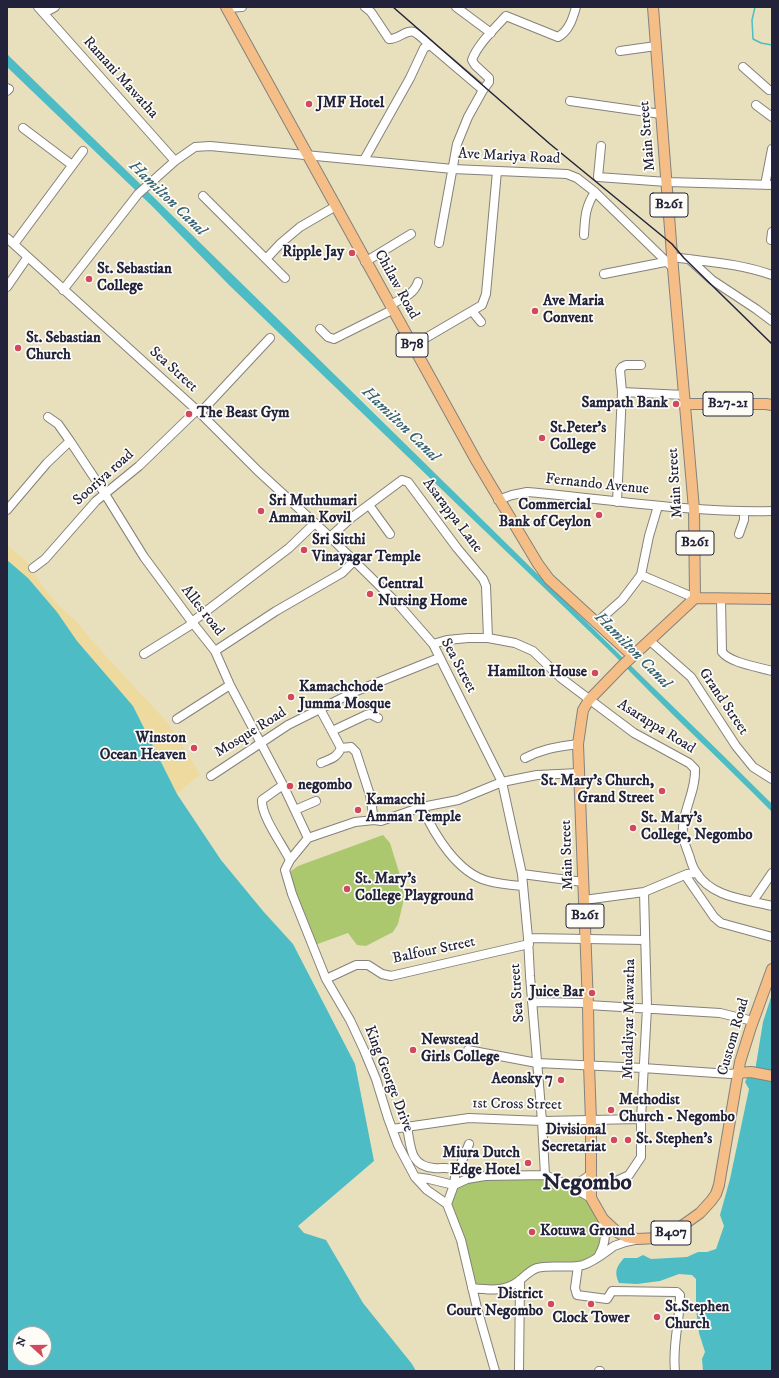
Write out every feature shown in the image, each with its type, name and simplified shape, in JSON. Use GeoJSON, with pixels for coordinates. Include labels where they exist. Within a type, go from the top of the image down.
{"type":"FeatureCollection","features":[{"type":"Feature","properties":{"kind":"main road","name":"Chilaw Road"},"geometry":{"type":"LineString","coordinates":[[226,7],[308,154],[365,262],[498,500],[538,564],[549,579],[633,656]]}},
{"type":"Feature","properties":{"kind":"main road","name":"Main Street"},"geometry":{"type":"LineString","coordinates":[[591,1198],[592,1121],[578,744],[583,710],[589,700],[622,666],[695,598],[694,509],[670,262],[667,182],[653,7]]}},
{"type":"Feature","properties":{"kind":"main road","name":"B27-21"},"geometry":{"type":"LineString","coordinates":[[684,399],[772,405]]}},
{"type":"Feature","properties":{"kind":"main road"},"geometry":{"type":"LineString","coordinates":[[695,598],[772,599]]}},
{"type":"Feature","properties":{"kind":"main road","name":"Custom Road"},"geometry":{"type":"LineString","coordinates":[[603,1219],[617,1232],[626,1237],[638,1239],[657,1238],[672,1233],[700,1213],[716,1194],[720,1180],[738,1072],[753,1021],[772,969]]}},
{"type":"Feature","properties":{"kind":"main road"},"geometry":{"type":"LineString","coordinates":[[738,1072],[751,1072],[772,1076]]}},
{"type":"Feature","properties":{"kind":"main road"},"geometry":{"type":"LineString","coordinates":[[591,1198],[603,1219]]}},
{"type":"Feature","properties":{"kind":"street","name":"Ramani Mawatha"},"geometry":{"type":"LineString","coordinates":[[38,7],[175,161]]}},
{"type":"Feature","properties":{"kind":"street"},"geometry":{"type":"LineString","coordinates":[[44,13],[55,7]]}},
{"type":"Feature","properties":{"kind":"street"},"geometry":{"type":"LineString","coordinates":[[226,7],[242,7]]}},
{"type":"Feature","properties":{"kind":"street"},"geometry":{"type":"LineString","coordinates":[[365,7],[371,12],[389,39],[394,40],[410,32],[415,33],[482,90]]}},
{"type":"Feature","properties":{"kind":"street"},"geometry":{"type":"LineString","coordinates":[[456,7],[490,33]]}},
{"type":"Feature","properties":{"kind":"street"},"geometry":{"type":"LineString","coordinates":[[439,243],[457,144],[468,117],[482,90],[489,82],[489,78],[475,65],[472,60],[474,55],[490,33],[506,16],[558,37],[564,34],[569,26],[576,7]]}},
{"type":"Feature","properties":{"kind":"street"},"geometry":{"type":"LineString","coordinates":[[364,160],[410,78],[424,48],[430,45]]}},
{"type":"Feature","properties":{"kind":"street"},"geometry":{"type":"LineString","coordinates":[[620,51],[656,46]]}},
{"type":"Feature","properties":{"kind":"street"},"geometry":{"type":"LineString","coordinates":[[743,68],[771,89]]}},
{"type":"Feature","properties":{"kind":"street"},"geometry":{"type":"LineString","coordinates":[[7,88],[9,89],[7,91]]}},
{"type":"Feature","properties":{"kind":"street"},"geometry":{"type":"LineString","coordinates":[[570,101],[661,114]]}},
{"type":"Feature","properties":{"kind":"street"},"geometry":{"type":"LineString","coordinates":[[756,105],[772,117]]}},
{"type":"Feature","properties":{"kind":"street"},"geometry":{"type":"LineString","coordinates":[[23,128],[72,165]]}},
{"type":"Feature","properties":{"kind":"street","name":"Ave Mariya Road"},"geometry":{"type":"LineString","coordinates":[[62,290],[138,194],[175,161],[195,147],[210,146],[453,168],[567,174],[577,178],[595,192],[670,262]]}},
{"type":"Feature","properties":{"kind":"street"},"geometry":{"type":"LineString","coordinates":[[601,146],[598,177],[667,182],[768,185],[772,149]]}},
{"type":"Feature","properties":{"kind":"street"},"geometry":{"type":"LineString","coordinates":[[14,244],[83,151]]}},
{"type":"Feature","properties":{"kind":"street"},"geometry":{"type":"LineString","coordinates":[[412,346],[482,305],[486,294],[497,171]]}},
{"type":"Feature","properties":{"kind":"street"},"geometry":{"type":"LineString","coordinates":[[584,235],[585,215],[588,202],[595,192]]}},
{"type":"Feature","properties":{"kind":"street"},"geometry":{"type":"LineString","coordinates":[[203,196],[285,278]]}},
{"type":"Feature","properties":{"kind":"street"},"geometry":{"type":"LineString","coordinates":[[266,259],[281,243],[300,227],[336,206]]}},
{"type":"Feature","properties":{"kind":"street"},"geometry":{"type":"LineString","coordinates":[[365,262],[411,234]]}},
{"type":"Feature","properties":{"kind":"street","name":"Sea Street"},"geometry":{"type":"LineString","coordinates":[[7,238],[62,290],[199,412],[258,471],[330,537],[399,605],[433,644],[502,782],[522,874],[545,1175]]}},
{"type":"Feature","properties":{"kind":"street"},"geometry":{"type":"LineString","coordinates":[[7,287],[27,258]]}},
{"type":"Feature","properties":{"kind":"street"},"geometry":{"type":"LineString","coordinates":[[689,259],[712,280],[756,308],[772,321]]}},
{"type":"Feature","properties":{"kind":"street"},"geometry":{"type":"LineString","coordinates":[[604,274],[689,259],[752,268],[772,275]]}},
{"type":"Feature","properties":{"kind":"street"},"geometry":{"type":"LineString","coordinates":[[320,329],[328,337],[334,339],[391,308],[411,293],[416,288],[418,282]]}},
{"type":"Feature","properties":{"kind":"street"},"geometry":{"type":"LineString","coordinates":[[472,311],[481,322]]}},
{"type":"Feature","properties":{"kind":"street","name":"Sooriya road"},"geometry":{"type":"LineString","coordinates":[[33,568],[45,559],[96,500],[106,494],[139,466],[199,412],[270,338]]}},
{"type":"Feature","properties":{"kind":"street"},"geometry":{"type":"LineString","coordinates":[[617,502],[622,392],[620,370],[626,365],[641,365]]}},
{"type":"Feature","properties":{"kind":"street"},"geometry":{"type":"LineString","coordinates":[[622,392],[684,399]]}},
{"type":"Feature","properties":{"kind":"street","name":"Alles road"},"geometry":{"type":"LineString","coordinates":[[48,417],[58,424],[106,494],[144,557],[215,651],[230,685],[283,785],[308,838]]}},
{"type":"Feature","properties":{"kind":"street"},"geometry":{"type":"LineString","coordinates":[[7,510],[47,463],[70,441]]}},
{"type":"Feature","properties":{"kind":"street","name":"Asarappa Lane"},"geometry":{"type":"LineString","coordinates":[[330,537],[402,480],[408,482],[457,548],[483,579],[486,586],[488,638]]}},
{"type":"Feature","properties":{"kind":"street","name":"Fernando Avenue"},"geometry":{"type":"LineString","coordinates":[[498,500],[527,492],[694,509],[744,512],[772,511]]}},
{"type":"Feature","properties":{"kind":"street"},"geometry":{"type":"LineString","coordinates":[[369,505],[390,534]]}},
{"type":"Feature","properties":{"kind":"street"},"geometry":{"type":"LineString","coordinates":[[596,623],[622,600],[641,574],[658,506]]}},
{"type":"Feature","properties":{"kind":"street"},"geometry":{"type":"LineString","coordinates":[[739,534],[744,520],[744,512]]}},
{"type":"Feature","properties":{"kind":"street"},"geometry":{"type":"LineString","coordinates":[[144,654],[189,626],[192,622],[289,548],[315,523]]}},
{"type":"Feature","properties":{"kind":"street"},"geometry":{"type":"LineString","coordinates":[[215,651],[276,611],[342,573],[354,561]]}},
{"type":"Feature","properties":{"kind":"street"},"geometry":{"type":"LineString","coordinates":[[641,574],[695,598]]}},
{"type":"Feature","properties":{"kind":"street"},"geometry":{"type":"LineString","coordinates":[[721,599],[722,652],[725,656],[734,660],[772,671]]}},
{"type":"Feature","properties":{"kind":"street","name":"Asarappa Road"},"geometry":{"type":"LineString","coordinates":[[433,644],[447,640],[488,638],[515,643],[533,651],[561,678],[634,733],[689,763],[695,769],[696,778],[684,820],[682,836],[696,873],[706,885],[725,895],[772,906]]}},
{"type":"Feature","properties":{"kind":"street","name":"Grand Street"},"geometry":{"type":"LineString","coordinates":[[650,640],[691,677],[736,746],[753,767],[772,779]]}},
{"type":"Feature","properties":{"kind":"street","name":"Mosque Road"},"geometry":{"type":"LineString","coordinates":[[211,776],[288,725],[320,708],[354,692],[439,658]]}},
{"type":"Feature","properties":{"kind":"street"},"geometry":{"type":"LineString","coordinates":[[177,719],[230,685]]}},
{"type":"Feature","properties":{"kind":"street"},"geometry":{"type":"LineString","coordinates":[[320,708],[341,748],[339,754],[321,763]]}},
{"type":"Feature","properties":{"kind":"street"},"geometry":{"type":"LineString","coordinates":[[332,731],[366,715],[370,714],[378,718]]}},
{"type":"Feature","properties":{"kind":"street"},"geometry":{"type":"LineString","coordinates":[[525,758],[547,748],[578,744]]}},
{"type":"Feature","properties":{"kind":"street"},"geometry":{"type":"LineString","coordinates":[[341,748],[351,747],[356,752],[370,795],[374,820]]}},
{"type":"Feature","properties":{"kind":"street"},"geometry":{"type":"LineString","coordinates":[[283,785],[262,800],[262,805],[271,827],[282,843],[290,860],[308,838],[355,822],[374,820],[381,821],[422,807],[458,800],[502,782],[537,775],[579,773]]}},
{"type":"Feature","properties":{"kind":"street"},"geometry":{"type":"LineString","coordinates":[[295,810],[316,801]]}},
{"type":"Feature","properties":{"kind":"street"},"geometry":{"type":"LineString","coordinates":[[422,807],[435,834],[447,851],[468,871],[487,881],[522,886]]}},
{"type":"Feature","properties":{"kind":"street","name":"King George Drive"},"geometry":{"type":"LineString","coordinates":[[290,860],[285,870],[292,894],[326,979],[350,1020],[364,1050],[376,1079],[398,1145],[415,1177],[427,1190],[447,1204]]}},
{"type":"Feature","properties":{"kind":"street"},"geometry":{"type":"LineString","coordinates":[[584,900],[644,892],[685,875],[696,873]]}},
{"type":"Feature","properties":{"kind":"street"},"geometry":{"type":"LineString","coordinates":[[753,901],[772,873]]}},
{"type":"Feature","properties":{"kind":"street"},"geometry":{"type":"LineString","coordinates":[[522,874],[584,882]]}},
{"type":"Feature","properties":{"kind":"street"},"geometry":{"type":"LineString","coordinates":[[685,875],[714,917],[721,923],[772,937]]}},
{"type":"Feature","properties":{"kind":"street","name":"Mudaliyar Mawatha"},"geometry":{"type":"LineString","coordinates":[[592,1187],[614,1182],[630,1174],[641,1157],[646,1008],[644,892]]}},
{"type":"Feature","properties":{"kind":"street","name":"Balfour Street"},"geometry":{"type":"LineString","coordinates":[[326,979],[356,965],[368,965],[382,974],[391,976],[528,941],[586,939],[645,940]]}},
{"type":"Feature","properties":{"kind":"street"},"geometry":{"type":"LineString","coordinates":[[532,1002],[720,1012],[753,1021]]}},
{"type":"Feature","properties":{"kind":"street"},"geometry":{"type":"LineString","coordinates":[[468,1050],[537,1063],[730,1074],[738,1072]]}},
{"type":"Feature","properties":{"kind":"street","name":"1st Cross Street"},"geometry":{"type":"LineString","coordinates":[[392,1129],[469,1118],[542,1121],[642,1119]]}},
{"type":"Feature","properties":{"kind":"street"},"geometry":{"type":"LineString","coordinates":[[407,1127],[410,1145],[415,1160],[425,1166],[434,1168],[445,1167],[456,1170]]}},
{"type":"Feature","properties":{"kind":"street"},"geometry":{"type":"LineString","coordinates":[[469,1144],[460,1166],[456,1170],[454,1185],[447,1204],[461,1240],[472,1288],[495,1371]]}},
{"type":"Feature","properties":{"kind":"street"},"geometry":{"type":"LineString","coordinates":[[568,1185],[585,1180],[592,1173]]}},
{"type":"Feature","properties":{"kind":"street"},"geometry":{"type":"LineString","coordinates":[[415,1177],[454,1185],[467,1179],[485,1176],[545,1175],[568,1185],[591,1198]]}},
{"type":"Feature","properties":{"kind":"street"},"geometry":{"type":"LineString","coordinates":[[598,1258],[603,1248],[605,1239],[603,1219]]}},
{"type":"Feature","properties":{"kind":"street"},"geometry":{"type":"LineString","coordinates":[[472,1288],[495,1290],[512,1286],[528,1272],[537,1268],[578,1266],[598,1258],[620,1243],[638,1239]]}},
{"type":"Feature","properties":{"kind":"street"},"geometry":{"type":"LineString","coordinates":[[578,1266],[575,1288],[577,1295],[607,1299],[612,1291],[677,1292],[680,1295],[674,1352],[675,1371]]}},
{"type":"Feature","properties":{"kind":"street"},"geometry":{"type":"LineString","coordinates":[[519,1371],[520,1280]]}},
{"type":"Feature","properties":{"kind":"green space","name":"St. Mary's College Playground"},"geometry":{"type":"Polygon","coordinates":[[[383,835],[390,843],[403,885],[404,899],[398,924],[393,932],[366,946],[357,945],[348,933],[312,946],[292,894],[291,871],[298,866],[383,835]]]}},
{"type":"Feature","properties":{"kind":"green space","name":"Kotuwa Ground"},"geometry":{"type":"Polygon","coordinates":[[[469,1175],[545,1175],[591,1198],[603,1219],[604,1244],[588,1263],[537,1268],[512,1286],[472,1288],[451,1203],[457,1186],[469,1175]]]}},
{"type":"Feature","properties":{"kind":"sand"},"geometry":{"type":"Polygon","coordinates":[[[7,545],[25,560],[46,591],[60,607],[76,621],[94,643],[168,723],[200,774],[177,794],[133,706],[77,641],[57,612],[28,578],[7,560],[7,545]]]}},
{"type":"Feature","properties":{"kind":"water"},"geometry":{"type":"Polygon","coordinates":[[[7,54],[747,779],[772,804],[772,812],[614,655],[229,285],[153,207],[7,67],[7,54]]]}},
{"type":"Feature","properties":{"kind":"water"},"geometry":{"type":"Polygon","coordinates":[[[7,560],[28,578],[57,612],[77,641],[133,706],[177,794],[221,860],[263,911],[293,944],[355,1064],[374,1161],[298,1226],[304,1233],[326,1240],[363,1303],[416,1371],[7,1371],[7,560]]]}},
{"type":"Feature","properties":{"kind":"water"},"geometry":{"type":"Polygon","coordinates":[[[772,994],[772,1371],[703,1371],[702,1359],[705,1352],[699,1333],[696,1309],[696,1279],[692,1275],[679,1274],[660,1281],[637,1284],[619,1283],[616,1273],[619,1264],[624,1258],[637,1258],[643,1255],[651,1259],[687,1257],[698,1252],[707,1252],[716,1249],[724,1226],[720,1215],[730,1179],[749,1089],[745,1082],[747,1078],[754,1077],[763,1022],[772,994]]]}},
{"type":"Feature","properties":{"kind":"waterway"},"geometry":{"type":"LineString","coordinates":[[755,7],[752,20],[753,39],[761,43],[772,45]]}},
{"type":"Feature","properties":{"kind":"railway"},"geometry":{"type":"LineString","coordinates":[[393,7],[550,144],[672,244],[684,258],[772,344]]}},
{"type":"Feature","properties":{"kind":"place","name":"JMF Hotel"},"geometry":{"type":"Point","coordinates":[309,104]}},
{"type":"Feature","properties":{"kind":"place","name":"Ripple Jay"},"geometry":{"type":"Point","coordinates":[352,253]}},
{"type":"Feature","properties":{"kind":"place","name":"St. Sebastian College"},"geometry":{"type":"Point","coordinates":[89,279]}},
{"type":"Feature","properties":{"kind":"place","name":"Ave Maria Convent"},"geometry":{"type":"Point","coordinates":[535,311]}},
{"type":"Feature","properties":{"kind":"place","name":"St. Sebastian Church"},"geometry":{"type":"Point","coordinates":[18,348]}},
{"type":"Feature","properties":{"kind":"place","name":"Sampath Bank"},"geometry":{"type":"Point","coordinates":[676,404]}},
{"type":"Feature","properties":{"kind":"place","name":"The Beast Gym"},"geometry":{"type":"Point","coordinates":[189,414]}},
{"type":"Feature","properties":{"kind":"place","name":"St.Peter's College"},"geometry":{"type":"Point","coordinates":[542,438]}},
{"type":"Feature","properties":{"kind":"place","name":"Sri Muthumari Amman Kovil"},"geometry":{"type":"Point","coordinates":[261,511]}},
{"type":"Feature","properties":{"kind":"place","name":"Commercial Bank of Ceylon"},"geometry":{"type":"Point","coordinates":[599,515]}},
{"type":"Feature","properties":{"kind":"place","name":"Sri Sitthi Vinayagar Temple"},"geometry":{"type":"Point","coordinates":[304,550]}},
{"type":"Feature","properties":{"kind":"place","name":"Central Nursing Home"},"geometry":{"type":"Point","coordinates":[370,594]}},
{"type":"Feature","properties":{"kind":"place","name":"Hamilton House"},"geometry":{"type":"Point","coordinates":[595,673]}},
{"type":"Feature","properties":{"kind":"place","name":"Kamachchode Jumma Mosque"},"geometry":{"type":"Point","coordinates":[291,697]}},
{"type":"Feature","properties":{"kind":"place","name":"Winston Ocean Heaven"},"geometry":{"type":"Point","coordinates":[194,748]}},
{"type":"Feature","properties":{"kind":"place","name":"negombo"},"geometry":{"type":"Point","coordinates":[290,786]}},
{"type":"Feature","properties":{"kind":"place","name":"St. Mary's Church, Grand Street"},"geometry":{"type":"Point","coordinates":[662,791]}},
{"type":"Feature","properties":{"kind":"place","name":"Kamacchi Amman Temple"},"geometry":{"type":"Point","coordinates":[358,810]}},
{"type":"Feature","properties":{"kind":"place","name":"St. Mary's College, Negombo"},"geometry":{"type":"Point","coordinates":[633,828]}},
{"type":"Feature","properties":{"kind":"place","name":"St. Mary's College Playground"},"geometry":{"type":"Point","coordinates":[347,889]}},
{"type":"Feature","properties":{"kind":"place","name":"Juice Bar"},"geometry":{"type":"Point","coordinates":[592,993]}},
{"type":"Feature","properties":{"kind":"place","name":"Newstead Girls College"},"geometry":{"type":"Point","coordinates":[413,1050]}},
{"type":"Feature","properties":{"kind":"place","name":"Aeonsky 7"},"geometry":{"type":"Point","coordinates":[561,1080]}},
{"type":"Feature","properties":{"kind":"place","name":"Methodist Church - Negombo"},"geometry":{"type":"Point","coordinates":[611,1110]}},
{"type":"Feature","properties":{"kind":"place","name":"Divisional Secretariat"},"geometry":{"type":"Point","coordinates":[614,1140]}},
{"type":"Feature","properties":{"kind":"place","name":"St. Stephen's"},"geometry":{"type":"Point","coordinates":[628,1140]}},
{"type":"Feature","properties":{"kind":"place","name":"Miura Dutch Edge Hotel"},"geometry":{"type":"Point","coordinates":[528,1163]}},
{"type":"Feature","properties":{"kind":"place","name":"Kotuwa Ground"},"geometry":{"type":"Point","coordinates":[532,1232]}},
{"type":"Feature","properties":{"kind":"place","name":"District Court Negombo"},"geometry":{"type":"Point","coordinates":[551,1304]}},
{"type":"Feature","properties":{"kind":"place","name":"Clock Tower"},"geometry":{"type":"Point","coordinates":[591,1304]}},
{"type":"Feature","properties":{"kind":"place","name":"St.Stephen Church"},"geometry":{"type":"Point","coordinates":[657,1317]}},
{"type":"Feature","properties":{"kind":"district","name":"Negombo"},"geometry":{"type":"Point","coordinates":[587,1184]}},
{"type":"Feature","properties":{"kind":"water label","name":"Hamilton Canal"},"geometry":{"type":"Point","coordinates":[167,199]}},
{"type":"Feature","properties":{"kind":"water label","name":"Hamilton Canal"},"geometry":{"type":"Point","coordinates":[400,425]}},
{"type":"Feature","properties":{"kind":"water label","name":"Hamilton Canal"},"geometry":{"type":"Point","coordinates":[632,651]}}]}
